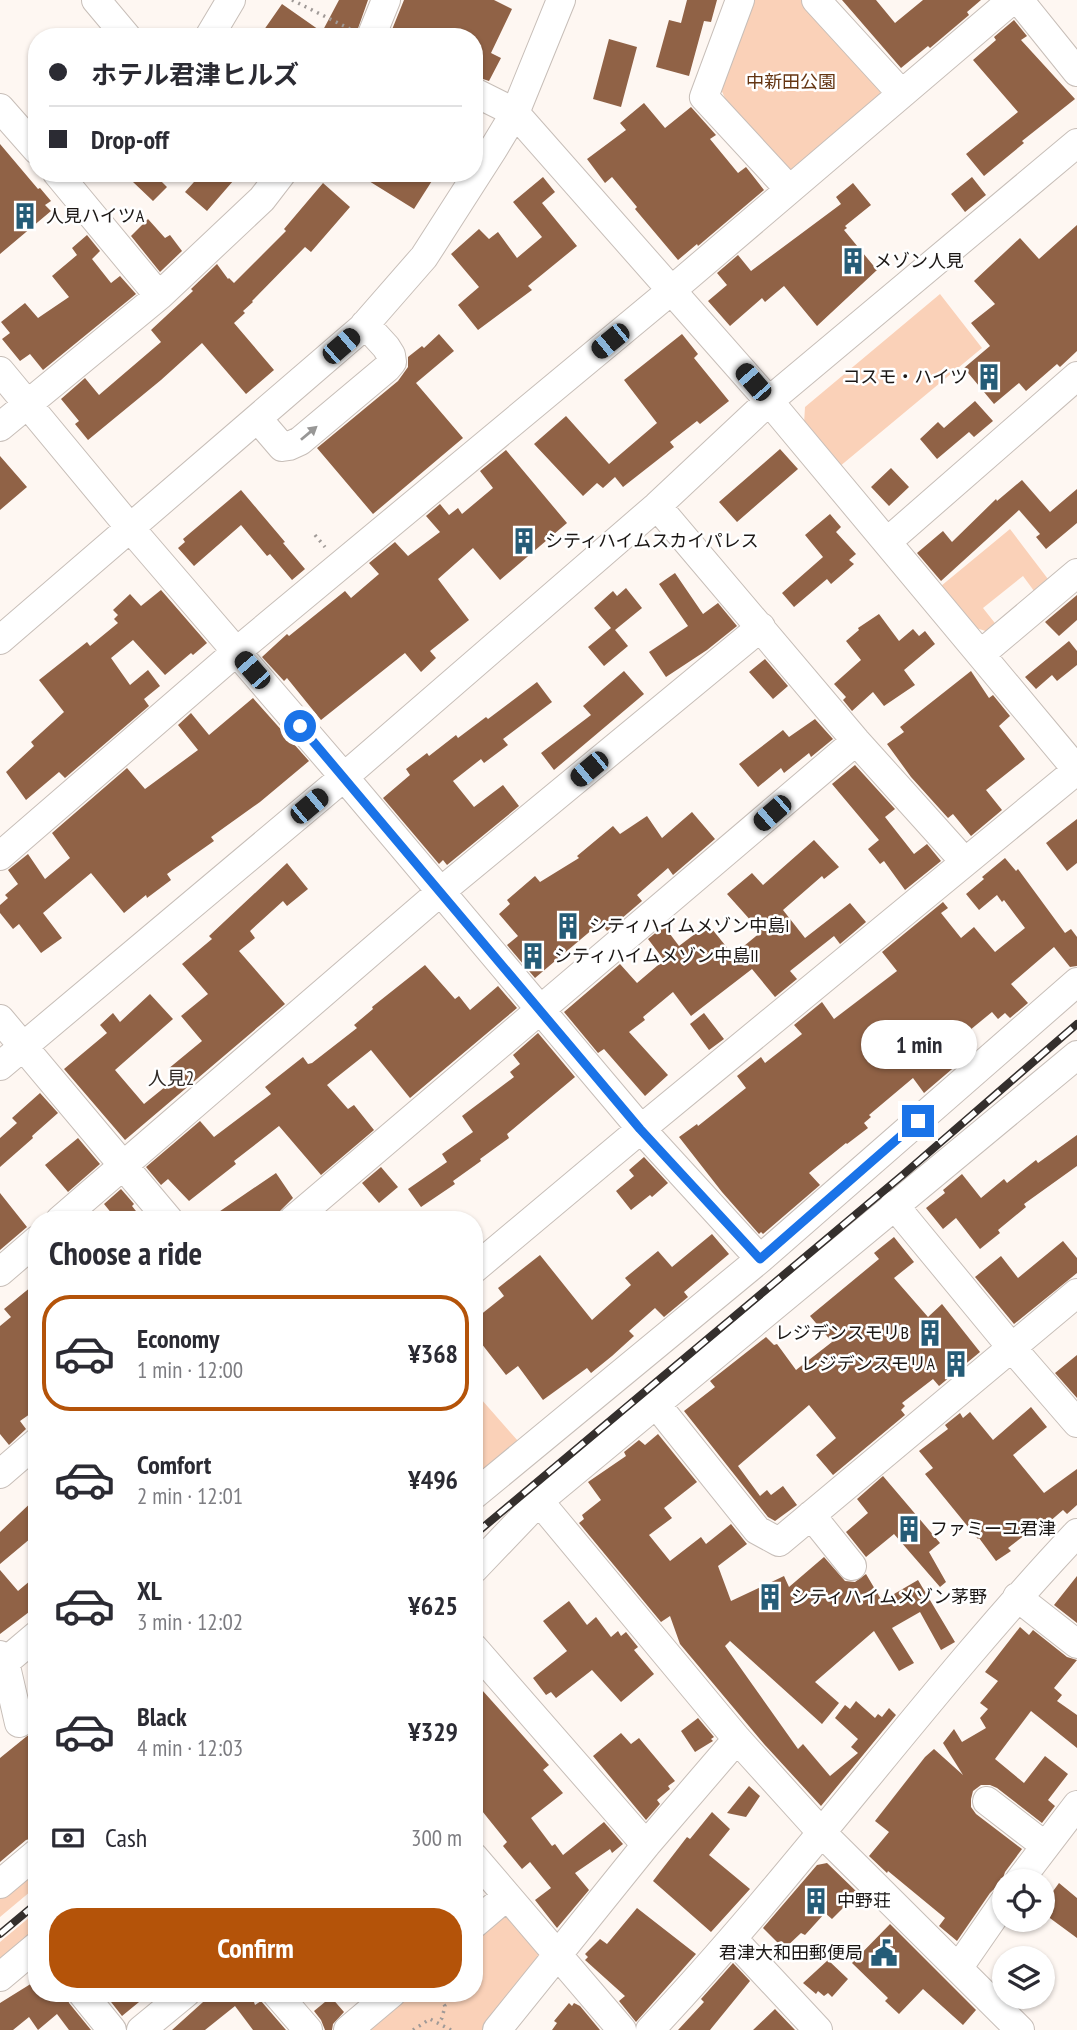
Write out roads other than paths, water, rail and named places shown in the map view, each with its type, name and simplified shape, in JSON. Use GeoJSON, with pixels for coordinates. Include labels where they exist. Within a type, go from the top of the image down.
{"type":"FeatureCollection","features":[{"type":"Feature","properties":{"kind":"street"},"geometry":{"type":"LineString","coordinates":[[96,0],[119,28]]}},
{"type":"Feature","properties":{"kind":"street"},"geometry":{"type":"LineString","coordinates":[[214,28],[231,0]]}},
{"type":"Feature","properties":{"kind":"street"},"geometry":{"type":"LineString","coordinates":[[366,28],[386,0]]}},
{"type":"Feature","properties":{"kind":"street"},"geometry":{"type":"LineString","coordinates":[[483,155],[509,109],[561,0]]}},
{"type":"Feature","properties":{"kind":"street"},"geometry":{"type":"LineString","coordinates":[[740,0],[704,97],[789,189]]}},
{"type":"Feature","properties":{"kind":"street"},"geometry":{"type":"LineString","coordinates":[[816,0],[901,93]]}},
{"type":"Feature","properties":{"kind":"street"},"geometry":{"type":"LineString","coordinates":[[0,856],[236,652],[673,289],[1012,0]]}},
{"type":"Feature","properties":{"kind":"street"},"geometry":{"type":"LineString","coordinates":[[1019,0],[1077,72]]}},
{"type":"Feature","properties":{"kind":"street"},"geometry":{"type":"LineString","coordinates":[[483,96],[509,109],[673,289],[982,653],[1077,770],[483,1261]]}},
{"type":"Feature","properties":{"kind":"street"},"geometry":{"type":"LineString","coordinates":[[0,108],[28,140]]}},
{"type":"Feature","properties":{"kind":"street"},"geometry":{"type":"LineString","coordinates":[[0,1066],[344,777],[657,506],[769,401],[1077,143]]}},
{"type":"Feature","properties":{"kind":"street"},"geometry":{"type":"LineString","coordinates":[[74,182],[159,296]]}},
{"type":"Feature","properties":{"kind":"street"},"geometry":{"type":"LineString","coordinates":[[0,427],[159,296],[262,199],[275,182]]}},
{"type":"Feature","properties":{"kind":"street"},"geometry":{"type":"LineString","coordinates":[[0,640],[365,324],[425,257],[468,182]]}},
{"type":"Feature","properties":{"kind":"street"},"geometry":{"type":"LineString","coordinates":[[258,419],[282,447],[289,446],[300,441],[387,368],[392,362],[391,355],[365,324]]}},
{"type":"Feature","properties":{"kind":"street"},"geometry":{"type":"LineString","coordinates":[[0,371],[640,1129],[760,1259]]}},
{"type":"Feature","properties":{"kind":"street"},"geometry":{"type":"LineString","coordinates":[[887,542],[1077,376]]}},
{"type":"Feature","properties":{"kind":"street"},"geometry":{"type":"LineString","coordinates":[[657,506],[856,741],[964,862]]}},
{"type":"Feature","properties":{"kind":"street"},"geometry":{"type":"LineString","coordinates":[[982,653],[1077,573]]}},
{"type":"Feature","properties":{"kind":"street"},"geometry":{"type":"LineString","coordinates":[[70,1211],[439,893],[761,627]]}},
{"type":"Feature","properties":{"kind":"street"},"geometry":{"type":"LineString","coordinates":[[304,1211],[856,741]]}},
{"type":"Feature","properties":{"kind":"street"},"geometry":{"type":"LineString","coordinates":[[483,1488],[760,1259],[1077,982]]}},
{"type":"Feature","properties":{"kind":"street"},"geometry":{"type":"LineString","coordinates":[[0,1019],[161,1211]]}},
{"type":"Feature","properties":{"kind":"street"},"geometry":{"type":"LineString","coordinates":[[483,1560],[539,1501],[1077,1055]]}},
{"type":"Feature","properties":{"kind":"street"},"geometry":{"type":"LineString","coordinates":[[894,1205],[1077,1423]]}},
{"type":"Feature","properties":{"kind":"street"},"geometry":{"type":"LineString","coordinates":[[0,1272],[28,1248]]}},
{"type":"Feature","properties":{"kind":"street"},"geometry":{"type":"LineString","coordinates":[[656,1404],[757,1530],[779,1542],[1077,1293]]}},
{"type":"Feature","properties":{"kind":"street"},"geometry":{"type":"LineString","coordinates":[[0,1474],[28,1450]]}},
{"type":"Feature","properties":{"kind":"street"},"geometry":{"type":"LineString","coordinates":[[539,1501],[737,1739],[822,1833],[1020,2030]]}},
{"type":"Feature","properties":{"kind":"street"},"geometry":{"type":"LineString","coordinates":[[811,1515],[852,1566]]}},
{"type":"Feature","properties":{"kind":"street"},"geometry":{"type":"LineString","coordinates":[[650,2030],[733,1939],[1017,1597],[1077,1533]]}},
{"type":"Feature","properties":{"kind":"street"},"geometry":{"type":"LineString","coordinates":[[1017,1597],[1077,1644]]}},
{"type":"Feature","properties":{"kind":"street"},"geometry":{"type":"LineString","coordinates":[[19,1722],[3,1659],[28,1641]]}},
{"type":"Feature","properties":{"kind":"street"},"geometry":{"type":"LineString","coordinates":[[483,1658],[646,1845]]}},
{"type":"Feature","properties":{"kind":"street"},"geometry":{"type":"LineString","coordinates":[[496,2030],[646,1845],[737,1739]]}},
{"type":"Feature","properties":{"kind":"street"},"geometry":{"type":"LineString","coordinates":[[987,1801],[1044,1845]]}},
{"type":"Feature","properties":{"kind":"street"},"geometry":{"type":"LineString","coordinates":[[1027,1869],[1077,1805]]}},
{"type":"Feature","properties":{"kind":"street"},"geometry":{"type":"LineString","coordinates":[[0,1884],[28,1861]]}},
{"type":"Feature","properties":{"kind":"street"},"geometry":{"type":"LineString","coordinates":[[483,1868],[622,2030]]}},
{"type":"Feature","properties":{"kind":"street"},"geometry":{"type":"LineString","coordinates":[[483,1916],[507,1896]]}},
{"type":"Feature","properties":{"kind":"street"},"geometry":{"type":"LineString","coordinates":[[959,1968],[992,1920]]}},
{"type":"Feature","properties":{"kind":"street"},"geometry":{"type":"LineString","coordinates":[[733,1939],[818,2030]]}},
{"type":"Feature","properties":{"kind":"street"},"geometry":{"type":"LineString","coordinates":[[0,1977],[28,1954]]}},
{"type":"Feature","properties":{"kind":"street"},"geometry":{"type":"LineString","coordinates":[[89,2002],[111,2030]]}},
{"type":"Feature","properties":{"kind":"street"},"geometry":{"type":"LineString","coordinates":[[141,2030],[175,2002]]}},
{"type":"Feature","properties":{"kind":"street"},"geometry":{"type":"LineString","coordinates":[[284,2002],[308,2030]]}},
{"type":"Feature","properties":{"kind":"street"},"geometry":{"type":"LineString","coordinates":[[348,2030],[381,2002]]}},
{"type":"Feature","properties":{"kind":"railway"},"geometry":{"type":"LineString","coordinates":[[483,1527],[905,1173],[1077,1024]]}},
{"type":"Feature","properties":{"kind":"railway"},"geometry":{"type":"LineString","coordinates":[[0,1934],[28,1911]]}},
{"type":"Feature","properties":{"kind":"place","name":"人見ハイツA"},"geometry":{"type":"Point","coordinates":[25,216]}},
{"type":"Feature","properties":{"kind":"place","name":"メゾン人見"},"geometry":{"type":"Point","coordinates":[853,261]}},
{"type":"Feature","properties":{"kind":"place","name":"コスモ・ハイツ"},"geometry":{"type":"Point","coordinates":[989,377]}},
{"type":"Feature","properties":{"kind":"place","name":"シティハイムスカイパレス"},"geometry":{"type":"Point","coordinates":[524,541]}},
{"type":"Feature","properties":{"kind":"place","name":"シティハイムメゾン中島I"},"geometry":{"type":"Point","coordinates":[568,926]}},
{"type":"Feature","properties":{"kind":"place","name":"シティハイムメゾン中島II"},"geometry":{"type":"Point","coordinates":[533,956]}},
{"type":"Feature","properties":{"kind":"place","name":"レジデンスモリB"},"geometry":{"type":"Point","coordinates":[930,1333]}},
{"type":"Feature","properties":{"kind":"place","name":"レジデンスモリA"},"geometry":{"type":"Point","coordinates":[956,1364]}},
{"type":"Feature","properties":{"kind":"place","name":"ファミーユ君津"},"geometry":{"type":"Point","coordinates":[909,1529]}},
{"type":"Feature","properties":{"kind":"place","name":"シティハイムメゾン茅野"},"geometry":{"type":"Point","coordinates":[770,1597]}},
{"type":"Feature","properties":{"kind":"place","name":"中野荘"},"geometry":{"type":"Point","coordinates":[816,1901]}},
{"type":"Feature","properties":{"kind":"place","name":"君津大和田郵便局"},"geometry":{"type":"Point","coordinates":[884,1953]}},
{"type":"Feature","properties":{"kind":"district","name":"人見2"},"geometry":{"type":"Point","coordinates":[171,1078]}},
{"type":"Feature","properties":{"kind":"park label","name":"中新田公園"},"geometry":{"type":"Point","coordinates":[791,82]}}]}
